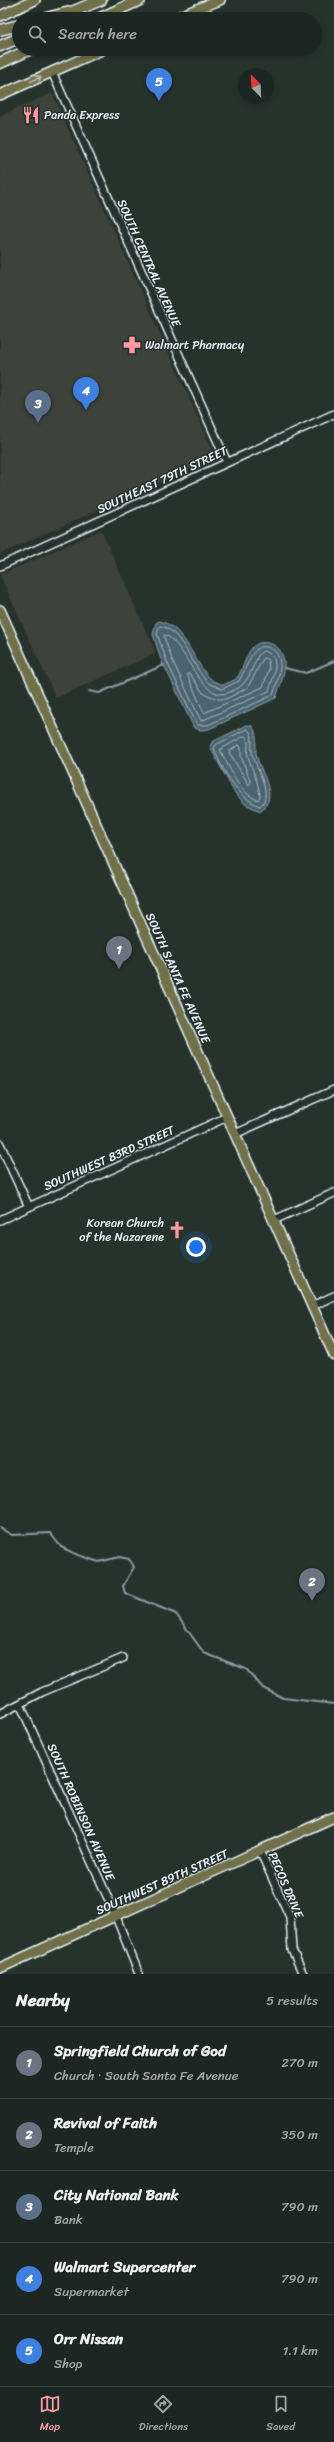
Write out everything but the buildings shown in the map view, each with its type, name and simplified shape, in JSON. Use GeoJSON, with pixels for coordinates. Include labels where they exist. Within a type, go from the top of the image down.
{"type":"FeatureCollection","features":[{"type":"Feature","properties":{"kind":"highway"},"geometry":{"type":"LineString","coordinates":[[64,12],[102,0]]}},
{"type":"Feature","properties":{"kind":"highway"},"geometry":{"type":"LineString","coordinates":[[76,12],[102,0]]}},
{"type":"Feature","properties":{"kind":"highway"},"geometry":{"type":"LineString","coordinates":[[113,12],[140,0]]}},
{"type":"Feature","properties":{"kind":"highway"},"geometry":{"type":"LineString","coordinates":[[0,30],[12,27]]}},
{"type":"Feature","properties":{"kind":"highway"},"geometry":{"type":"LineString","coordinates":[[0,46],[12,41]]}},
{"type":"Feature","properties":{"kind":"highway"},"geometry":{"type":"LineString","coordinates":[[0,63],[16,56]]}},
{"type":"Feature","properties":{"kind":"main road"},"geometry":{"type":"LineString","coordinates":[[0,16],[35,0]]}},
{"type":"Feature","properties":{"kind":"main road"},"geometry":{"type":"LineString","coordinates":[[190,12],[220,0]]}},
{"type":"Feature","properties":{"kind":"main road"},"geometry":{"type":"LineString","coordinates":[[0,95],[88,56]]}},
{"type":"Feature","properties":{"kind":"main road","name":"SOUTH SANTA FE AVENUE"},"geometry":{"type":"LineString","coordinates":[[0,610],[334,1355]]}},
{"type":"Feature","properties":{"kind":"main road","name":"SOUTHWEST 89TH STREET"},"geometry":{"type":"LineString","coordinates":[[0,1968],[334,1817]]}},
{"type":"Feature","properties":{"kind":"street","name":"SOUTH CENTRAL AVENUE"},"geometry":{"type":"LineString","coordinates":[[52,72],[227,462]]}},
{"type":"Feature","properties":{"kind":"street","name":"SOUTHEAST 79TH STREET"},"geometry":{"type":"LineString","coordinates":[[0,566],[334,414]]}},
{"type":"Feature","properties":{"kind":"street"},"geometry":{"type":"LineString","coordinates":[[235,1134],[334,1090]]}},
{"type":"Feature","properties":{"kind":"street","name":"SOUTHWEST 83RD STREET"},"geometry":{"type":"LineString","coordinates":[[0,1220],[227,1117]]}},
{"type":"Feature","properties":{"kind":"street"},"geometry":{"type":"LineString","coordinates":[[0,1144],[29,1207]]}},
{"type":"Feature","properties":{"kind":"street"},"geometry":{"type":"LineString","coordinates":[[274,1220],[334,1193]]}},
{"type":"Feature","properties":{"kind":"street"},"geometry":{"type":"LineString","coordinates":[[312,1306],[334,1296]]}},
{"type":"Feature","properties":{"kind":"street"},"geometry":{"type":"LineString","coordinates":[[0,1714],[42,1692],[123,1658]]}},
{"type":"Feature","properties":{"kind":"street","name":"SOUTH ROBINSON AVENUE"},"geometry":{"type":"LineString","coordinates":[[20,1704],[115,1916],[139,1974]]}},
{"type":"Feature","properties":{"kind":"street","name":"PECOS DRIVE"},"geometry":{"type":"LineString","coordinates":[[260,1851],[290,1917],[292,1950],[303,1974]]}},
{"type":"Feature","properties":{"kind":"shaded area"},"geometry":{"type":"Polygon","coordinates":[[[0,0],[25,0],[0,11],[0,0]]]}},
{"type":"Feature","properties":{"kind":"shaded area"},"geometry":{"type":"Polygon","coordinates":[[[52,93],[213,451],[212,459],[0,554],[0,116],[52,93]]]}},
{"type":"Feature","properties":{"kind":"shaded area"},"geometry":{"type":"Polygon","coordinates":[[[101,530],[156,653],[56,698],[0,575],[101,530]]]}},
{"type":"Feature","properties":{"kind":"water"},"geometry":{"type":"Polygon","coordinates":[[[159,621],[168,624],[176,630],[206,673],[213,681],[223,685],[237,678],[248,654],[256,645],[268,643],[276,646],[279,649],[284,661],[284,673],[276,698],[209,729],[201,730],[194,728],[165,667],[163,666],[153,634],[156,623],[159,621]]]}},
{"type":"Feature","properties":{"kind":"water"},"geometry":{"type":"Polygon","coordinates":[[[247,725],[252,726],[254,729],[256,753],[269,791],[269,798],[266,805],[260,811],[245,804],[234,792],[210,747],[212,742],[247,725]]]}},
{"type":"Feature","properties":{"kind":"waterway"},"geometry":{"type":"LineString","coordinates":[[284,668],[306,673],[334,661]]}},
{"type":"Feature","properties":{"kind":"waterway"},"geometry":{"type":"LineString","coordinates":[[89,691],[99,693],[164,665]]}},
{"type":"Feature","properties":{"kind":"waterway"},"geometry":{"type":"LineString","coordinates":[[0,1528],[12,1535],[50,1533],[61,1547],[99,1562],[119,1557],[129,1559],[134,1567],[123,1586],[125,1593],[176,1614],[204,1653],[246,1669],[263,1688],[283,1698],[334,1704]]}},
{"type":"Feature","properties":{"kind":"place","name":"Orr Nissan"},"geometry":{"type":"Point","coordinates":[159,101]}},
{"type":"Feature","properties":{"kind":"place","name":"Panda Express"},"geometry":{"type":"Point","coordinates":[31,115]}},
{"type":"Feature","properties":{"kind":"place","name":"Walmart Pharmacy"},"geometry":{"type":"Point","coordinates":[132,345]}},
{"type":"Feature","properties":{"kind":"place","name":"Walmart Supercenter"},"geometry":{"type":"Point","coordinates":[86,410]}},
{"type":"Feature","properties":{"kind":"place","name":"City National Bank"},"geometry":{"type":"Point","coordinates":[38,423]}},
{"type":"Feature","properties":{"kind":"place","name":"Springfield Church of God"},"geometry":{"type":"Point","coordinates":[119,969]}},
{"type":"Feature","properties":{"kind":"place","name":"Korean Church of the Nazarene"},"geometry":{"type":"Point","coordinates":[177,1230]}},
{"type":"Feature","properties":{"kind":"place","name":"Revival of Faith"},"geometry":{"type":"Point","coordinates":[312,1601]}}]}
